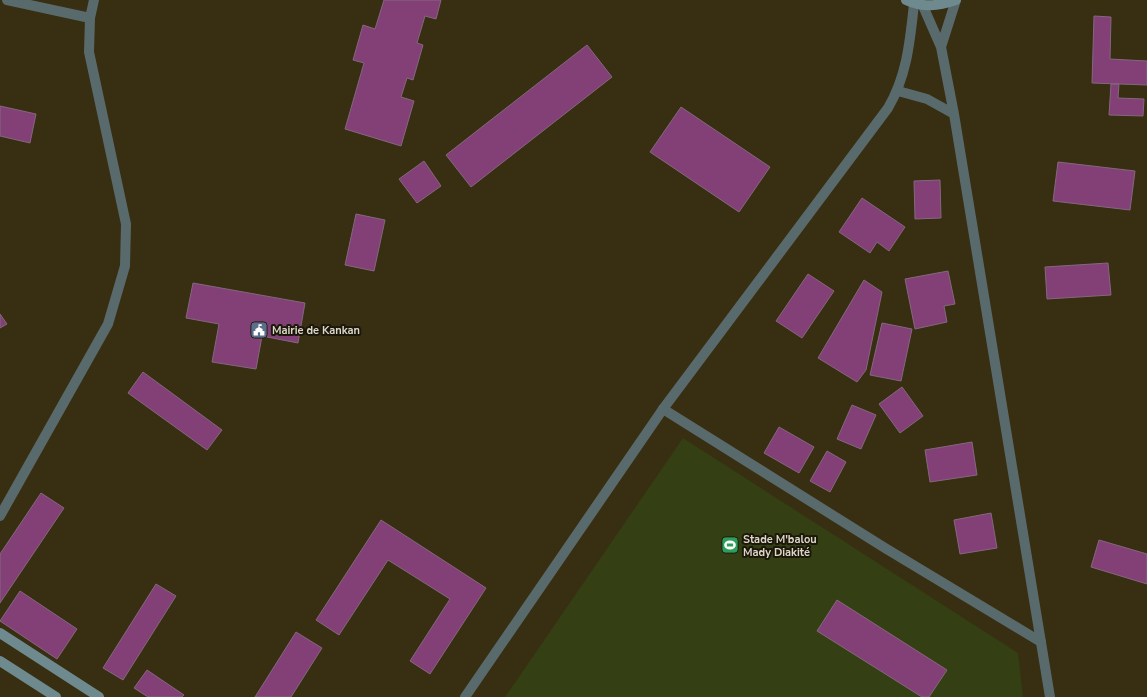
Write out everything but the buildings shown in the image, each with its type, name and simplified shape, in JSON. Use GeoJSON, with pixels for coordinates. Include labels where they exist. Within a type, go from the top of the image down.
{"type":"FeatureCollection","features":[{"type":"Feature","properties":{"kind":"main road"},"geometry":{"type":"LineString","coordinates":[[914,3],[940,6],[956,0]]}},
{"type":"Feature","properties":{"kind":"main road"},"geometry":{"type":"LineString","coordinates":[[0,633],[99,697]]}},
{"type":"Feature","properties":{"kind":"main road"},"geometry":{"type":"LineString","coordinates":[[0,661],[56,697]]}},
{"type":"Feature","properties":{"kind":"street"},"geometry":{"type":"LineString","coordinates":[[8,0],[90,18]]}},
{"type":"Feature","properties":{"kind":"street"},"geometry":{"type":"LineString","coordinates":[[0,516],[108,324],[124,266],[126,224],[90,52],[90,18],[94,0]]}},
{"type":"Feature","properties":{"kind":"street"},"geometry":{"type":"LineString","coordinates":[[941,47],[956,0]]}},
{"type":"Feature","properties":{"kind":"street"},"geometry":{"type":"LineString","coordinates":[[914,3],[941,47],[954,114],[1050,697]]}},
{"type":"Feature","properties":{"kind":"street"},"geometry":{"type":"LineString","coordinates":[[465,697],[663,409],[888,108],[898,91],[909,49],[914,3]]}},
{"type":"Feature","properties":{"kind":"street"},"geometry":{"type":"LineString","coordinates":[[898,91],[927,99],[954,114]]}},
{"type":"Feature","properties":{"kind":"street"},"geometry":{"type":"LineString","coordinates":[[663,409],[885,548],[1041,642]]}},
{"type":"Feature","properties":{"kind":"green space","name":"Stade M'balou Mady Diakité"},"geometry":{"type":"Polygon","coordinates":[[[683,438],[1018,653],[1023,697],[505,697],[683,438]]]}},
{"type":"Feature","properties":{"kind":"place","name":"Mairie de Kankan"},"geometry":{"type":"Point","coordinates":[259,330]}},
{"type":"Feature","properties":{"kind":"place","name":"Stade M'balou Mady Diakité"},"geometry":{"type":"Point","coordinates":[730,545]}}]}
